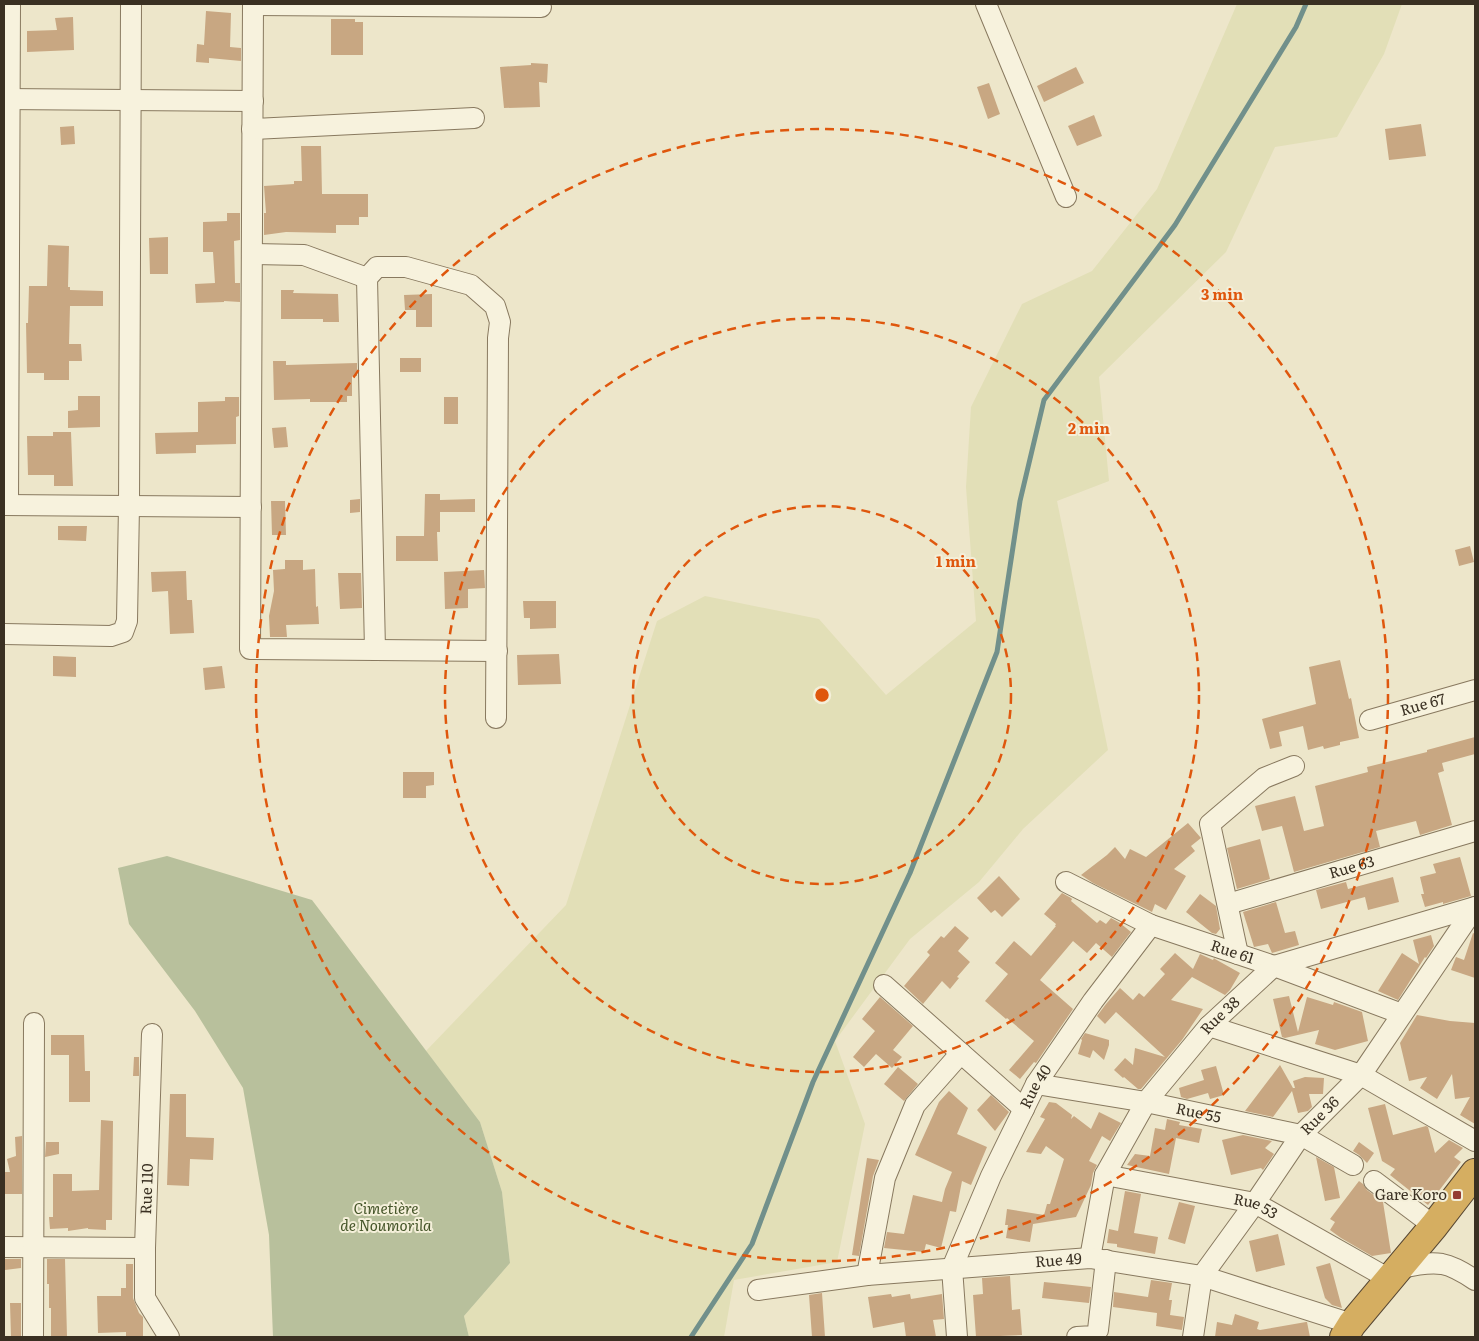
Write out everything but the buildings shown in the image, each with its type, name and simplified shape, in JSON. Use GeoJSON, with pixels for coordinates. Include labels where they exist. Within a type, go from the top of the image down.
{"type":"FeatureCollection","features":[{"type":"Feature","properties":{"kind":"highway"},"geometry":{"type":"LineString","coordinates":[[1348,1331],[1396,1274],[1475,1172]]}},
{"type":"Feature","properties":{"kind":"street"},"geometry":{"type":"LineString","coordinates":[[10,4],[7,99],[6,505],[251,507]]}},
{"type":"Feature","properties":{"kind":"street"},"geometry":{"type":"LineString","coordinates":[[4,634],[111,636],[123,632],[128,621],[132,4]]}},
{"type":"Feature","properties":{"kind":"street"},"geometry":{"type":"LineString","coordinates":[[496,651],[250,649],[253,4],[540,7]]}},
{"type":"Feature","properties":{"kind":"street"},"geometry":{"type":"LineString","coordinates":[[986,4],[1066,197]]}},
{"type":"Feature","properties":{"kind":"street"},"geometry":{"type":"LineString","coordinates":[[7,99],[253,101]]}},
{"type":"Feature","properties":{"kind":"street"},"geometry":{"type":"LineString","coordinates":[[252,129],[474,118]]}},
{"type":"Feature","properties":{"kind":"street"},"geometry":{"type":"LineString","coordinates":[[252,254],[304,255],[367,278]]}},
{"type":"Feature","properties":{"kind":"street"},"geometry":{"type":"LineString","coordinates":[[375,650],[367,278],[377,267],[406,267],[471,285],[495,306],[500,322],[498,348],[496,718]]}},
{"type":"Feature","properties":{"kind":"street","name":"Rue 67"},"geometry":{"type":"LineString","coordinates":[[1370,720],[1475,690]]}},
{"type":"Feature","properties":{"kind":"street"},"geometry":{"type":"LineString","coordinates":[[1238,954],[1210,824],[1264,778],[1294,766]]}},
{"type":"Feature","properties":{"kind":"street","name":"Rue 63"},"geometry":{"type":"LineString","coordinates":[[1228,904],[1475,830]]}},
{"type":"Feature","properties":{"kind":"street","name":"Rue 61"},"geometry":{"type":"LineString","coordinates":[[1066,882],[1151,925],[1274,966],[1402,1014]]}},
{"type":"Feature","properties":{"kind":"street","name":"Rue 38"},"geometry":{"type":"LineString","coordinates":[[1078,1337],[1094,1336],[1098,1330],[1098,1259],[1105,1175],[1146,1102],[1209,1026],[1274,966],[1475,907]]}},
{"type":"Feature","properties":{"kind":"street","name":"Rue 36"},"geometry":{"type":"LineString","coordinates":[[1193,1337],[1202,1276],[1301,1135],[1360,1075],[1475,907]]}},
{"type":"Feature","properties":{"kind":"street","name":"Rue 40"},"geometry":{"type":"LineString","coordinates":[[952,1268],[991,1176],[1036,1084],[1093,1001],[1151,925]]}},
{"type":"Feature","properties":{"kind":"street"},"geometry":{"type":"LineString","coordinates":[[884,985],[1024,1109]]}},
{"type":"Feature","properties":{"kind":"street"},"geometry":{"type":"LineString","coordinates":[[33,1337],[34,1023]]}},
{"type":"Feature","properties":{"kind":"street"},"geometry":{"type":"LineString","coordinates":[[1209,1026],[1360,1075],[1475,1141]]}},
{"type":"Feature","properties":{"kind":"street","name":"Rue 110"},"geometry":{"type":"LineString","coordinates":[[152,1034],[145,1298],[168,1337]]}},
{"type":"Feature","properties":{"kind":"street"},"geometry":{"type":"LineString","coordinates":[[867,1275],[885,1178],[915,1105],[961,1053]]}},
{"type":"Feature","properties":{"kind":"street","name":"Rue 55"},"geometry":{"type":"LineString","coordinates":[[1036,1084],[1146,1102],[1301,1135],[1353,1164]]}},
{"type":"Feature","properties":{"kind":"street","name":"Rue 53"},"geometry":{"type":"LineString","coordinates":[[1105,1175],[1255,1203],[1396,1274]]}},
{"type":"Feature","properties":{"kind":"street"},"geometry":{"type":"LineString","coordinates":[[1374,1181],[1434,1226]]}},
{"type":"Feature","properties":{"kind":"street"},"geometry":{"type":"LineString","coordinates":[[4,1247],[145,1248]]}},
{"type":"Feature","properties":{"kind":"street","name":"Rue 49"},"geometry":{"type":"LineString","coordinates":[[758,1290],[867,1275],[1098,1259],[1202,1276],[1348,1331]]}},
{"type":"Feature","properties":{"kind":"street"},"geometry":{"type":"LineString","coordinates":[[1396,1274],[1422,1264],[1442,1264],[1475,1280]]}},
{"type":"Feature","properties":{"kind":"street"},"geometry":{"type":"LineString","coordinates":[[952,1268],[957,1337]]}},
{"type":"Feature","properties":{"kind":"shaded area"},"geometry":{"type":"Polygon","coordinates":[[[1237,4],[1402,4],[1384,54],[1337,137],[1275,147],[1226,252],[1099,377],[1109,481],[1057,501],[1108,750],[1023,829],[979,882],[910,939],[835,1041],[865,1124],[837,1262],[734,1280],[724,1337],[469,1337],[464,1316],[510,1263],[502,1192],[480,1122],[426,1051],[566,905],[657,621],[705,596],[819,619],[886,695],[976,621],[966,487],[971,407],[1022,304],[1092,271],[1157,189],[1237,4]]]}},
{"type":"Feature","properties":{"kind":"green space","name":"Cimetière de Noumorila"},"geometry":{"type":"Polygon","coordinates":[[[167,856],[312,900],[480,1122],[502,1192],[510,1263],[464,1316],[469,1337],[273,1337],[269,1235],[243,1088],[195,1011],[129,924],[118,868],[167,856]]]}},
{"type":"Feature","properties":{"kind":"waterway"},"geometry":{"type":"LineString","coordinates":[[691,1337],[752,1244],[813,1082],[910,873],[997,652],[1020,501],[1044,400],[1175,225],[1296,27],[1306,4]]}},
{"type":"Feature","properties":{"kind":"place","name":"Gare Koro"},"geometry":{"type":"Point","coordinates":[1457,1195]}}]}
